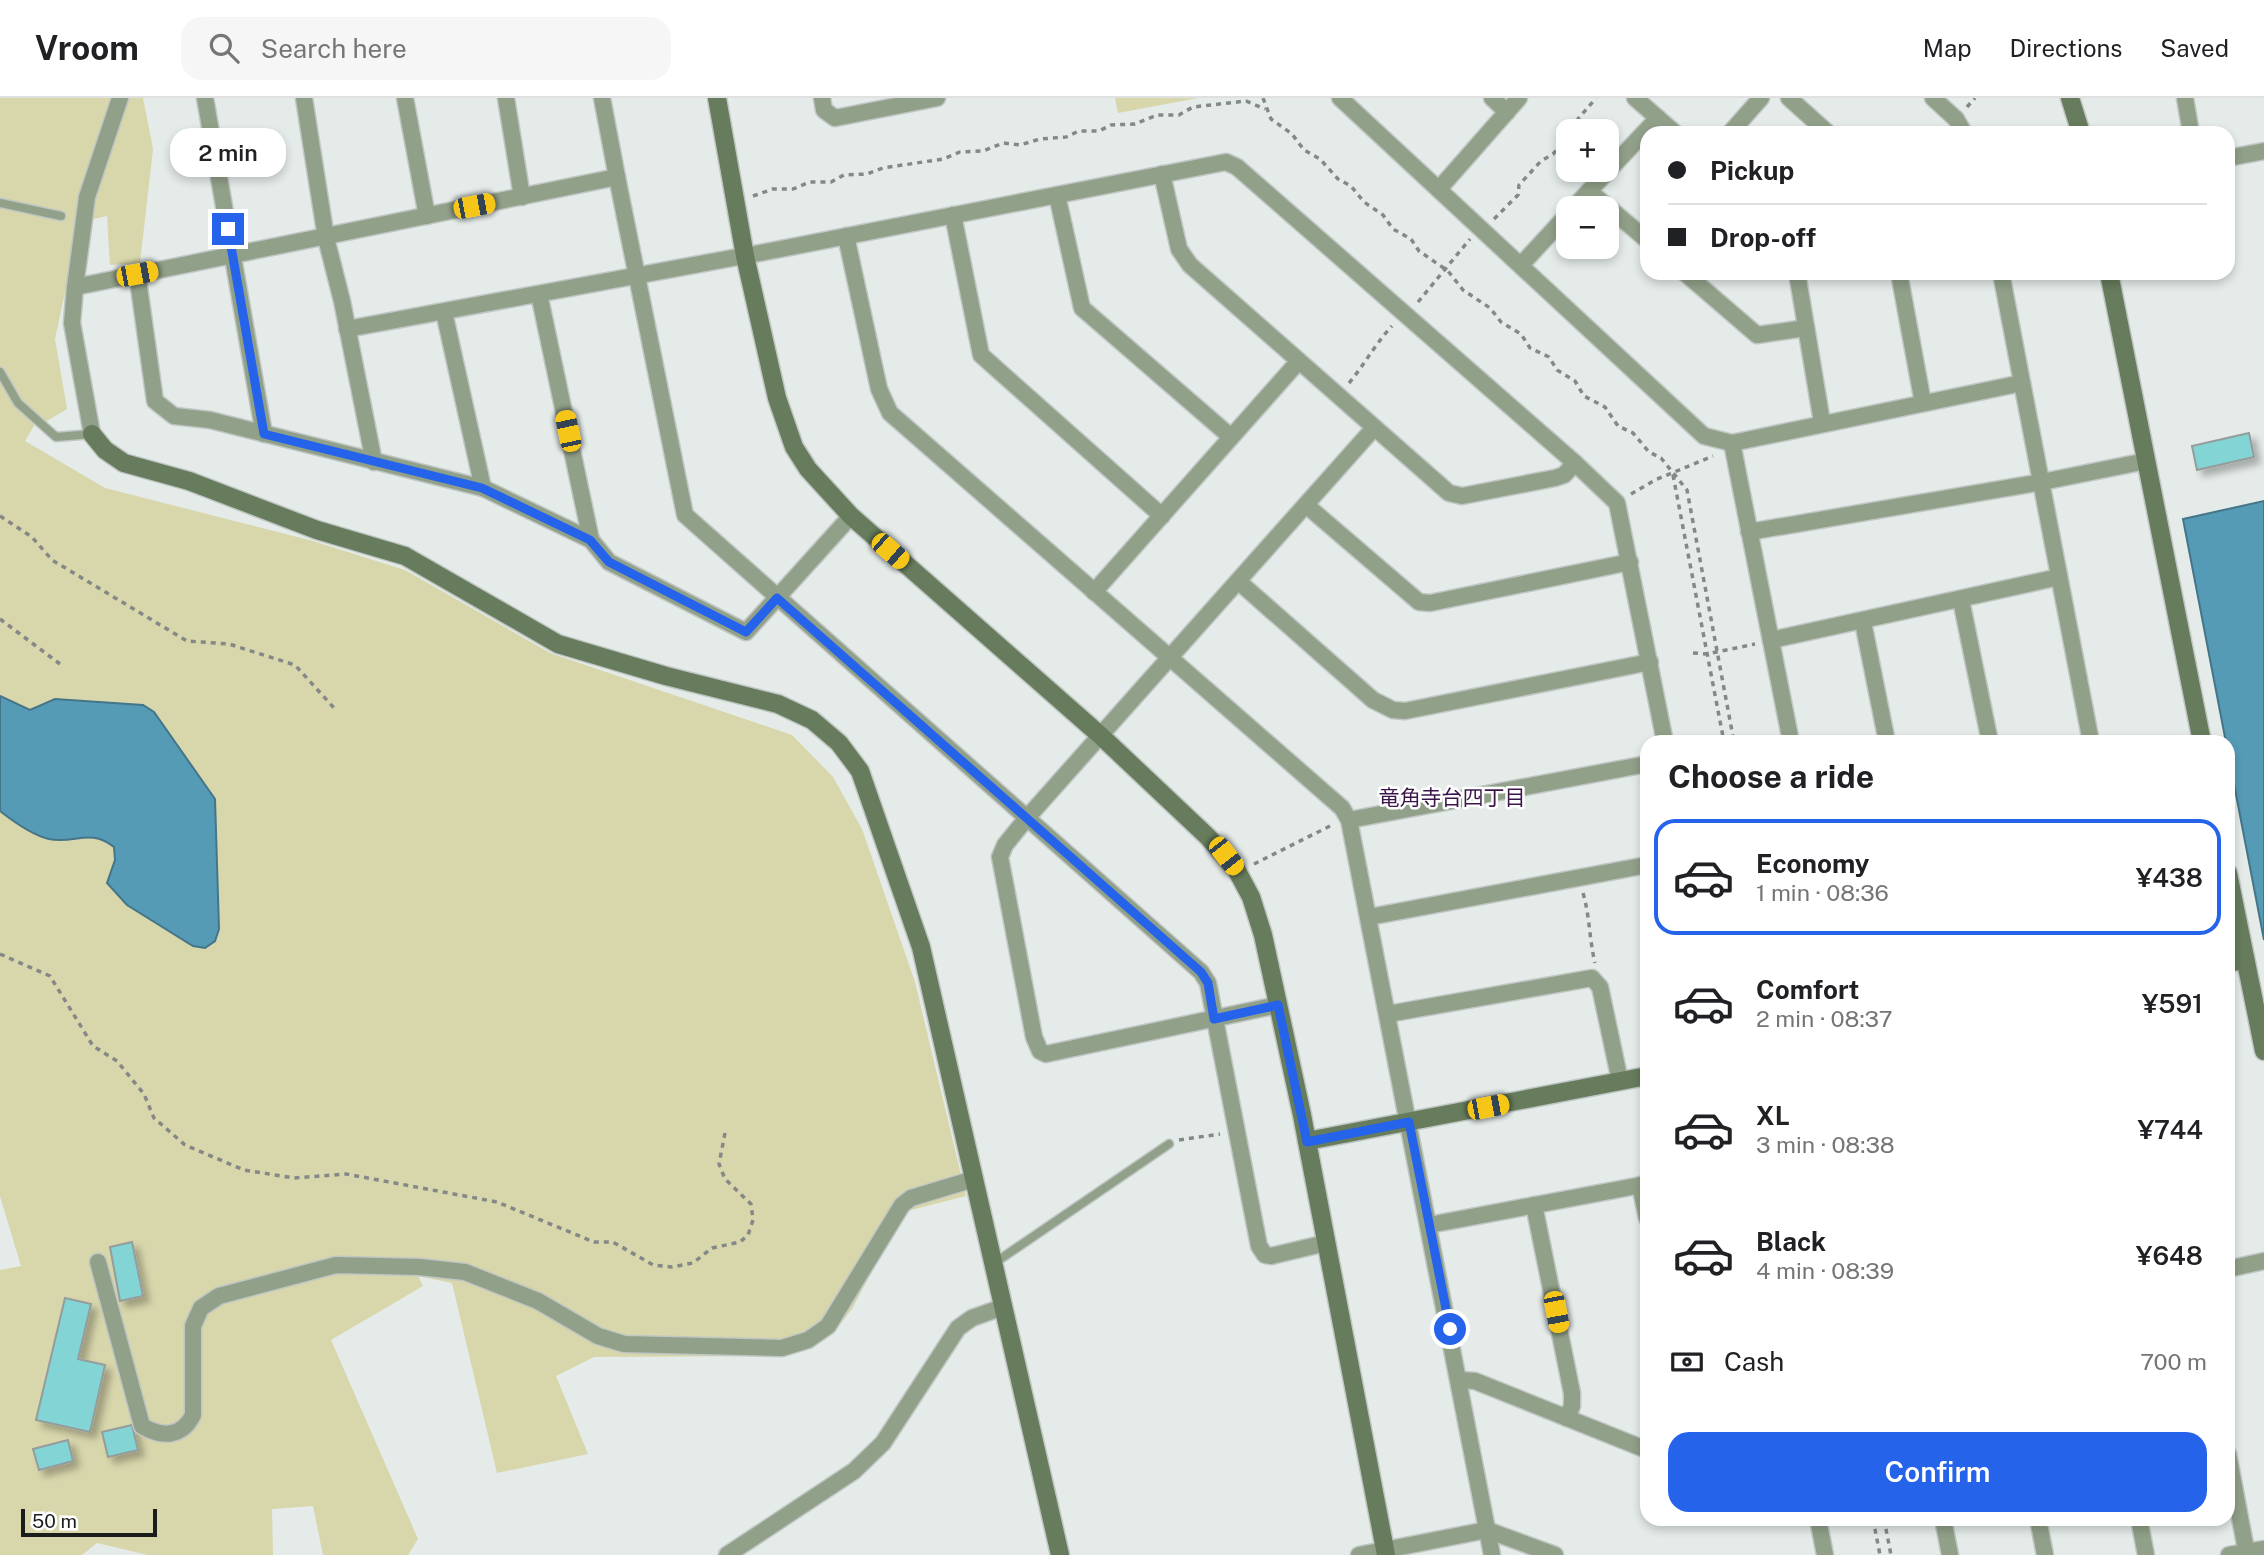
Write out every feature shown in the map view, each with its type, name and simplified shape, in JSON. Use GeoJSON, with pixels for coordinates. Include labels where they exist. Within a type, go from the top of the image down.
{"type":"FeatureCollection","features":[{"type":"Feature","properties":{"kind":"street"},"geometry":{"type":"LineString","coordinates":[[120,98],[87,197],[72,323],[92,434],[105,450],[124,463],[189,481],[317,530],[405,556],[558,643],[666,677],[778,704],[812,720],[839,743],[860,771],[921,947],[1060,1555]]}},
{"type":"Feature","properties":{"kind":"street"},"geometry":{"type":"LineString","coordinates":[[205,98],[264,434]]}},
{"type":"Feature","properties":{"kind":"street"},"geometry":{"type":"LineString","coordinates":[[304,98],[326,238],[374,462]]}},
{"type":"Feature","properties":{"kind":"street"},"geometry":{"type":"LineString","coordinates":[[405,98],[427,216]]}},
{"type":"Feature","properties":{"kind":"street"},"geometry":{"type":"LineString","coordinates":[[506,98],[522,197]]}},
{"type":"Feature","properties":{"kind":"street"},"geometry":{"type":"LineString","coordinates":[[602,98],[682,508],[692,522],[777,598],[1201,972],[1208,983],[1259,1246],[1265,1255],[1270,1256],[1326,1243]]}},
{"type":"Feature","properties":{"kind":"street"},"geometry":{"type":"LineString","coordinates":[[717,98],[745,256],[776,398],[790,438],[808,469],[851,516],[1101,736],[1208,837],[1236,869],[1257,913],[1307,1142],[1386,1552]]}},
{"type":"Feature","properties":{"kind":"street"},"geometry":{"type":"LineString","coordinates":[[822,98],[824,110],[835,118],[937,98]]}},
{"type":"Feature","properties":{"kind":"street"},"geometry":{"type":"LineString","coordinates":[[1340,98],[1704,436],[1732,443],[1822,422],[2022,383]]}},
{"type":"Feature","properties":{"kind":"street"},"geometry":{"type":"LineString","coordinates":[[1492,98],[1507,112]]}},
{"type":"Feature","properties":{"kind":"street"},"geometry":{"type":"LineString","coordinates":[[1439,189],[1520,98]]}},
{"type":"Feature","properties":{"kind":"street"},"geometry":{"type":"LineString","coordinates":[[1635,98],[1667,126]]}},
{"type":"Feature","properties":{"kind":"street"},"geometry":{"type":"LineString","coordinates":[[1736,126],[1761,98]]}},
{"type":"Feature","properties":{"kind":"street"},"geometry":{"type":"LineString","coordinates":[[1789,98],[1820,126]]}},
{"type":"Feature","properties":{"kind":"street"},"geometry":{"type":"LineString","coordinates":[[1933,98],[1960,126]]}},
{"type":"Feature","properties":{"kind":"street"},"geometry":{"type":"LineString","coordinates":[[2070,98],[2079,126]]}},
{"type":"Feature","properties":{"kind":"street"},"geometry":{"type":"LineString","coordinates":[[2185,98],[2190,126]]}},
{"type":"Feature","properties":{"kind":"street"},"geometry":{"type":"LineString","coordinates":[[1650,126],[1658,118]]}},
{"type":"Feature","properties":{"kind":"street"},"geometry":{"type":"LineString","coordinates":[[1584,196],[1640,137]]}},
{"type":"Feature","properties":{"kind":"street"},"geometry":{"type":"LineString","coordinates":[[2235,157],[2264,151]]}},
{"type":"Feature","properties":{"kind":"street"},"geometry":{"type":"LineString","coordinates":[[347,329],[745,256],[1214,162],[1237,167],[1575,463],[1617,503],[1664,735]]}},
{"type":"Feature","properties":{"kind":"street"},"geometry":{"type":"LineString","coordinates":[[1163,174],[1183,257],[1298,362],[1455,496],[1555,478],[1570,470],[1575,463]]}},
{"type":"Feature","properties":{"kind":"street"},"geometry":{"type":"LineString","coordinates":[[75,287],[617,177]]}},
{"type":"Feature","properties":{"kind":"street"},"geometry":{"type":"LineString","coordinates":[[1589,191],[1640,234]]}},
{"type":"Feature","properties":{"kind":"street"},"geometry":{"type":"LineString","coordinates":[[1057,195],[1082,309],[1231,437]]}},
{"type":"Feature","properties":{"kind":"street"},"geometry":{"type":"LineString","coordinates":[[953,215],[981,355],[1162,516]]}},
{"type":"Feature","properties":{"kind":"street"},"geometry":{"type":"LineString","coordinates":[[1521,265],[1556,227]]}},
{"type":"Feature","properties":{"kind":"street"},"geometry":{"type":"LineString","coordinates":[[846,236],[879,389],[890,413],[1342,808],[1349,820],[1461,1380],[1492,1555]]}},
{"type":"Feature","properties":{"kind":"street"},"geometry":{"type":"LineString","coordinates":[[137,274],[155,401],[174,416],[210,420],[482,488],[590,540],[609,562],[746,632],[851,516]]}},
{"type":"Feature","properties":{"kind":"street"},"geometry":{"type":"LineString","coordinates":[[1693,280],[1757,335],[1806,328]]}},
{"type":"Feature","properties":{"kind":"street"},"geometry":{"type":"LineString","coordinates":[[1798,280],[1822,422]]}},
{"type":"Feature","properties":{"kind":"street"},"geometry":{"type":"LineString","coordinates":[[1900,280],[1923,402]]}},
{"type":"Feature","properties":{"kind":"street"},"geometry":{"type":"LineString","coordinates":[[2002,280],[2090,735]]}},
{"type":"Feature","properties":{"kind":"street"},"geometry":{"type":"LineString","coordinates":[[2110,280],[2201,735]]}},
{"type":"Feature","properties":{"kind":"street"},"geometry":{"type":"LineString","coordinates":[[539,295],[590,540]]}},
{"type":"Feature","properties":{"kind":"street"},"geometry":{"type":"LineString","coordinates":[[444,312],[482,488]]}},
{"type":"Feature","properties":{"kind":"street"},"geometry":{"type":"LineString","coordinates":[[1094,592],[1298,362]]}},
{"type":"Feature","properties":{"kind":"street"},"geometry":{"type":"LineString","coordinates":[[1278,1005],[1054,1055],[1040,1051],[1034,1037],[1000,865],[1005,845],[1026,820],[1374,428]]}},
{"type":"Feature","properties":{"kind":"street"},"geometry":{"type":"LineString","coordinates":[[1732,443],[1790,735]]}},
{"type":"Feature","properties":{"kind":"street"},"geometry":{"type":"LineString","coordinates":[[1749,532],[2042,482],[2146,461]]}},
{"type":"Feature","properties":{"kind":"street"},"geometry":{"type":"LineString","coordinates":[[1306,505],[1419,602],[1430,603],[1630,562]]}},
{"type":"Feature","properties":{"kind":"street"},"geometry":{"type":"LineString","coordinates":[[1771,640],[2059,578]]}},
{"type":"Feature","properties":{"kind":"street"},"geometry":{"type":"LineString","coordinates":[[1238,581],[1373,699],[1394,710],[1405,711],[1650,662]]}},
{"type":"Feature","properties":{"kind":"street"},"geometry":{"type":"LineString","coordinates":[[1961,600],[1989,735]]}},
{"type":"Feature","properties":{"kind":"street"},"geometry":{"type":"LineString","coordinates":[[1863,622],[1886,735]]}},
{"type":"Feature","properties":{"kind":"street"},"geometry":{"type":"LineString","coordinates":[[1349,820],[1640,765]]}},
{"type":"Feature","properties":{"kind":"street"},"geometry":{"type":"LineString","coordinates":[[1369,917],[1640,866]]}},
{"type":"Feature","properties":{"kind":"street"},"geometry":{"type":"LineString","coordinates":[[2236,961],[2264,1051]]}},
{"type":"Feature","properties":{"kind":"street"},"geometry":{"type":"LineString","coordinates":[[1388,1014],[1592,978],[1600,987],[1620,1081]]}},
{"type":"Feature","properties":{"kind":"street"},"geometry":{"type":"LineString","coordinates":[[1307,1142],[1640,1077]]}},
{"type":"Feature","properties":{"kind":"street"},"geometry":{"type":"LineString","coordinates":[[98,1262],[142,1426],[154,1433],[173,1434],[187,1428],[193,1415],[193,1326],[201,1308],[219,1296],[336,1265],[419,1266],[465,1272],[538,1301],[598,1336],[624,1344],[782,1348],[808,1340],[828,1326],[902,1205],[911,1198],[974,1179]]}},
{"type":"Feature","properties":{"kind":"street"},"geometry":{"type":"LineString","coordinates":[[1429,1225],[1640,1185]]}},
{"type":"Feature","properties":{"kind":"street"},"geometry":{"type":"LineString","coordinates":[[1534,1205],[1572,1393],[1572,1406],[1567,1418]]}},
{"type":"Feature","properties":{"kind":"street"},"geometry":{"type":"LineString","coordinates":[[2235,1267],[2264,1261]]}},
{"type":"Feature","properties":{"kind":"street"},"geometry":{"type":"LineString","coordinates":[[727,1555],[854,1471],[883,1443],[958,1328],[972,1318],[1003,1307]]}},
{"type":"Feature","properties":{"kind":"street"},"geometry":{"type":"LineString","coordinates":[[1461,1380],[1475,1381],[1640,1447]]}},
{"type":"Feature","properties":{"kind":"street"},"geometry":{"type":"LineString","coordinates":[[2235,1491],[2247,1554]]}},
{"type":"Feature","properties":{"kind":"street"},"geometry":{"type":"LineString","coordinates":[[1819,1526],[1825,1555]]}},
{"type":"Feature","properties":{"kind":"street"},"geometry":{"type":"LineString","coordinates":[[1944,1526],[1950,1555]]}},
{"type":"Feature","properties":{"kind":"street"},"geometry":{"type":"LineString","coordinates":[[2039,1526],[2045,1555]]}},
{"type":"Feature","properties":{"kind":"street"},"geometry":{"type":"LineString","coordinates":[[2140,1526],[2146,1555]]}},
{"type":"Feature","properties":{"kind":"street"},"geometry":{"type":"LineString","coordinates":[[1359,1555],[1386,1552],[1487,1530],[1555,1555]]}},
{"type":"Feature","properties":{"kind":"street"},"geometry":{"type":"LineString","coordinates":[[2230,1555],[2264,1549]]}},
{"type":"Feature","properties":{"kind":"lane"},"geometry":{"type":"LineString","coordinates":[[0,203],[61,216]]}},
{"type":"Feature","properties":{"kind":"lane"},"geometry":{"type":"LineString","coordinates":[[0,372],[18,403],[37,424],[56,437],[92,434]]}},
{"type":"Feature","properties":{"kind":"lane"},"geometry":{"type":"LineString","coordinates":[[993,1264],[1172,1142]]}},
{"type":"Feature","properties":{"kind":"path"},"geometry":{"type":"LineString","coordinates":[[747,197],[773,189],[793,190],[810,182],[831,183],[844,175],[867,174],[883,167],[943,159],[960,152],[983,150],[1003,143],[1020,145],[1079,131],[1099,131],[1111,125],[1135,124],[1157,115],[1179,114],[1193,107],[1242,102],[1250,98]]}},
{"type":"Feature","properties":{"kind":"path"},"geometry":{"type":"LineString","coordinates":[[1263,98],[1271,119],[1292,134],[1304,150],[1320,159],[1364,202],[1379,211],[1394,229],[1411,239],[1424,256],[1444,270],[1463,290],[1490,308],[1501,322],[1521,334],[1530,348],[1549,357],[1557,370],[1575,381],[1584,396],[1605,407],[1618,426],[1633,433],[1648,452],[1661,458],[1687,490],[1733,735]]}},
{"type":"Feature","properties":{"kind":"path"},"geometry":{"type":"LineString","coordinates":[[1578,119],[1596,98]]}},
{"type":"Feature","properties":{"kind":"path"},"geometry":{"type":"LineString","coordinates":[[1242,102],[1266,110]]}},
{"type":"Feature","properties":{"kind":"path"},"geometry":{"type":"LineString","coordinates":[[1338,396],[1367,362],[1370,351],[1433,286],[1472,237],[1484,230],[1518,195],[1519,185],[1541,161],[1556,152]]}},
{"type":"Feature","properties":{"kind":"path"},"geometry":{"type":"LineString","coordinates":[[1617,503],[1672,473],[1718,454]]}},
{"type":"Feature","properties":{"kind":"path"},"geometry":{"type":"LineString","coordinates":[[1672,473],[1723,735]]}},
{"type":"Feature","properties":{"kind":"path"},"geometry":{"type":"LineString","coordinates":[[0,516],[32,537],[52,560],[187,641],[229,644],[295,665],[335,709]]}},
{"type":"Feature","properties":{"kind":"path"},"geometry":{"type":"LineString","coordinates":[[0,619],[12,631],[60,664]]}},
{"type":"Feature","properties":{"kind":"path"},"geometry":{"type":"LineString","coordinates":[[1693,653],[1707,654],[1771,640]]}},
{"type":"Feature","properties":{"kind":"path"},"geometry":{"type":"LineString","coordinates":[[1251,867],[1295,842],[1303,841],[1338,822],[1349,820]]}},
{"type":"Feature","properties":{"kind":"path"},"geometry":{"type":"LineString","coordinates":[[1579,878],[1590,918],[1587,929],[1595,963],[1592,978]]}},
{"type":"Feature","properties":{"kind":"path"},"geometry":{"type":"LineString","coordinates":[[0,954],[50,976],[93,1046],[117,1061],[144,1094],[154,1118],[185,1145],[244,1170],[294,1178],[346,1174],[497,1202],[594,1242],[613,1242],[653,1265],[672,1267],[693,1263],[712,1248],[740,1242],[748,1235],[753,1220],[751,1204],[725,1179],[719,1164],[725,1132]]}},
{"type":"Feature","properties":{"kind":"path"},"geometry":{"type":"LineString","coordinates":[[1172,1142],[1227,1133]]}},
{"type":"Feature","properties":{"kind":"path"},"geometry":{"type":"LineString","coordinates":[[1874,1526],[1880,1555]]}},
{"type":"Feature","properties":{"kind":"path"},"geometry":{"type":"LineString","coordinates":[[1885,1526],[1891,1555]]}},
{"type":"Feature","properties":{"kind":"shaded area"},"geometry":{"type":"Polygon","coordinates":[[[0,98],[143,98],[153,149],[140,263],[110,265],[107,216],[80,222],[55,339],[67,409],[47,421],[38,419],[25,441],[105,488],[313,541],[405,570],[550,653],[792,735],[833,777],[862,829],[915,982],[966,1196],[903,1212],[852,1309],[834,1332],[805,1351],[771,1356],[594,1357],[556,1376],[588,1454],[497,1473],[452,1283],[418,1276],[423,1286],[331,1340],[418,1539],[408,1555],[323,1555],[313,1506],[272,1509],[273,1555],[148,1555],[97,1543],[82,1555],[0,1555],[0,1270],[21,1266],[0,1196],[0,98]]]}},
{"type":"Feature","properties":{"kind":"shaded area"},"geometry":{"type":"Polygon","coordinates":[[[1115,98],[1198,98],[1118,113],[1115,98]]]}},
{"type":"Feature","properties":{"kind":"water"},"geometry":{"type":"Polygon","coordinates":[[[2264,501],[2264,940],[2235,789],[2235,735],[2225,735],[2183,519],[2264,501]]]}},
{"type":"Feature","properties":{"kind":"water"},"geometry":{"type":"Polygon","coordinates":[[[0,696],[30,710],[55,699],[143,705],[154,712],[215,799],[219,929],[215,941],[205,948],[193,946],[127,905],[107,883],[115,860],[114,847],[105,841],[90,837],[49,839],[17,824],[0,811],[0,696]]]}},
{"type":"Feature","properties":{"kind":"building"},"geometry":{"type":"Polygon","coordinates":[[[2249,433],[2254,457],[2197,470],[2192,446],[2249,433]]]}},
{"type":"Feature","properties":{"kind":"building"},"geometry":{"type":"Polygon","coordinates":[[[132,1242],[143,1296],[120,1301],[110,1247],[132,1242]]]}},
{"type":"Feature","properties":{"kind":"building"},"geometry":{"type":"Polygon","coordinates":[[[65,1298],[91,1304],[78,1359],[105,1365],[90,1432],[36,1420],[65,1298]]]}},
{"type":"Feature","properties":{"kind":"building"},"geometry":{"type":"Polygon","coordinates":[[[132,1425],[138,1450],[108,1457],[102,1432],[132,1425]]]}},
{"type":"Feature","properties":{"kind":"building"},"geometry":{"type":"Polygon","coordinates":[[[68,1440],[73,1461],[39,1470],[33,1449],[68,1440]]]}},
{"type":"Feature","properties":{"kind":"district","name":"竜角寺台四丁目"},"geometry":{"type":"Point","coordinates":[1452,798]}},
{"type":"Feature","properties":{"kind":"route"},"geometry":{"type":"LineString","coordinates":[[228,229],[264,434],[482,488],[590,540],[609,562],[746,632],[777,598],[1201,972],[1208,983],[1214,1019],[1278,1005],[1307,1142],[1409,1122],[1450,1329]]}}]}
